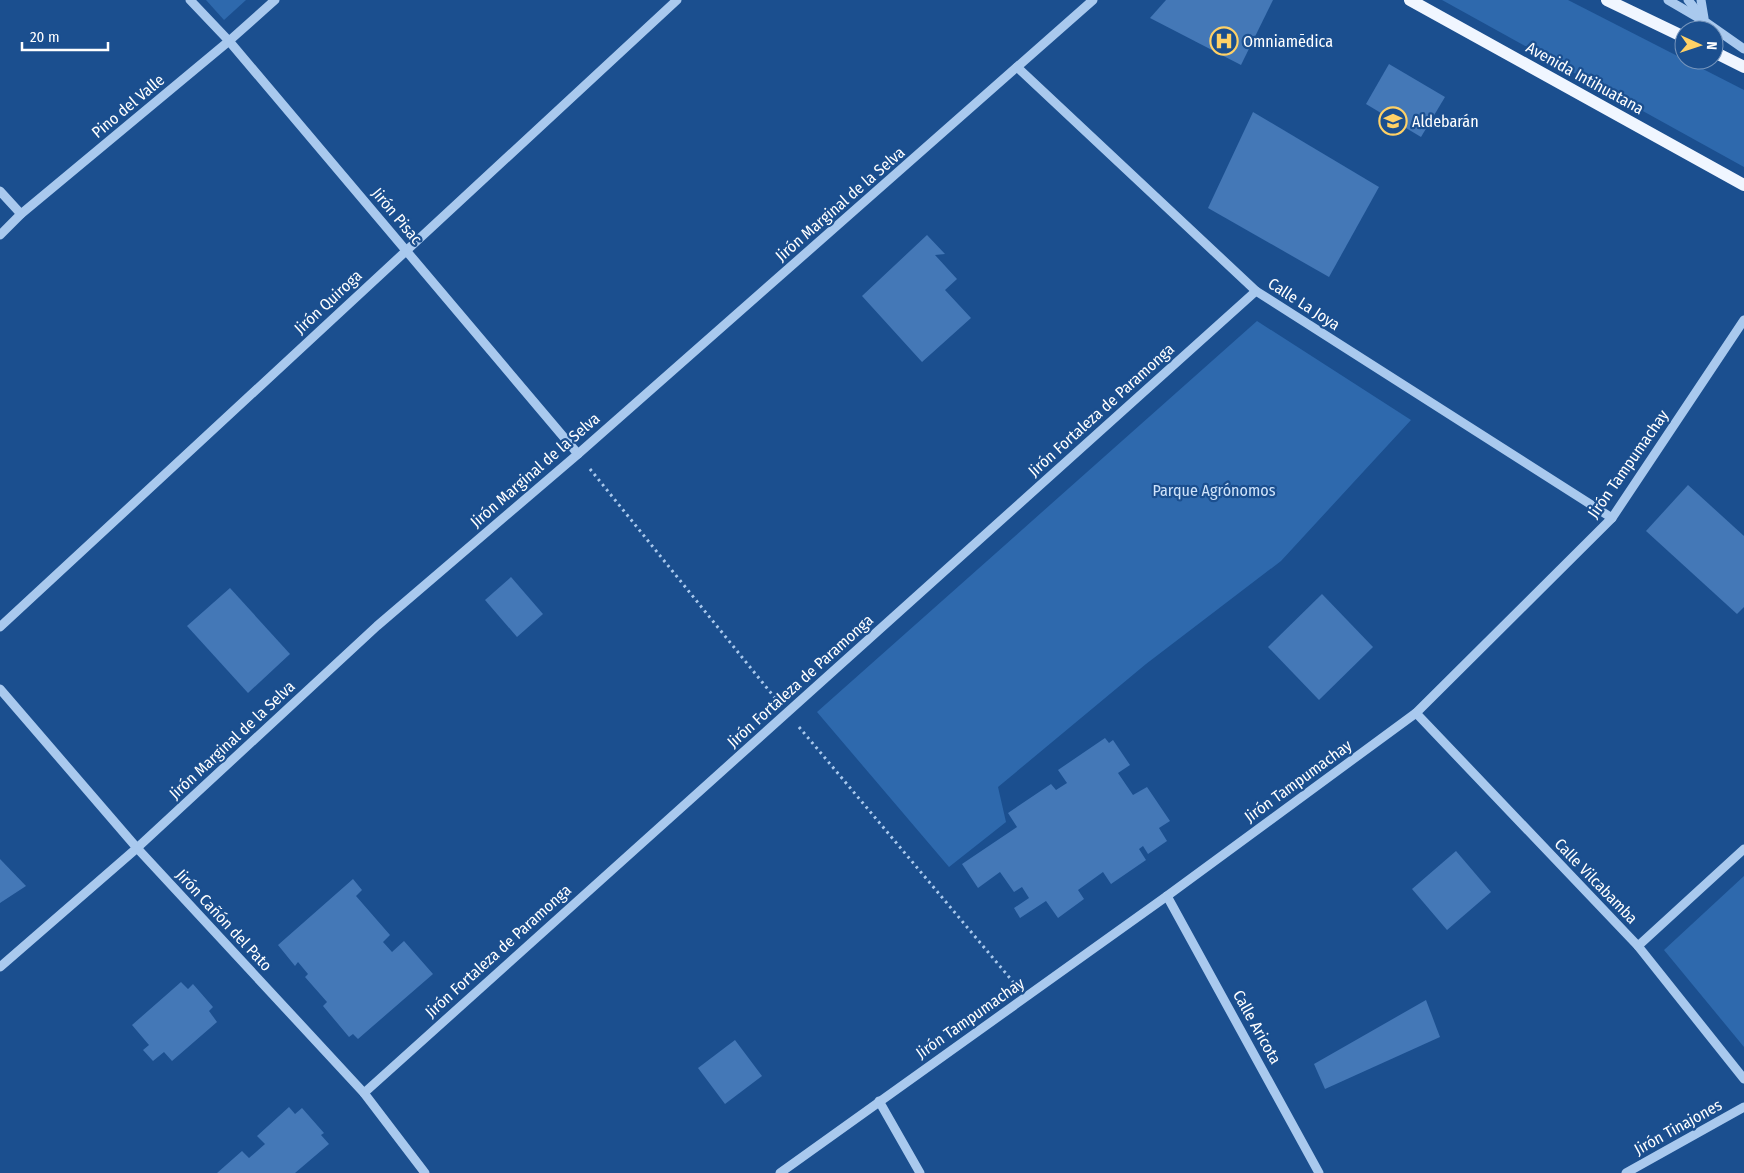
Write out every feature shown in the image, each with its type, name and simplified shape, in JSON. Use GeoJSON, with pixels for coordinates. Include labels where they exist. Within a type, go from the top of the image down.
{"type":"FeatureCollection","features":[{"type":"Feature","properties":{"kind":"main road","name":"Avenida Intihuatana"},"geometry":{"type":"LineString","coordinates":[[1410,0],[1744,185]]}},
{"type":"Feature","properties":{"kind":"main road"},"geometry":{"type":"LineString","coordinates":[[1607,0],[1674,32]]}},
{"type":"Feature","properties":{"kind":"main road"},"geometry":{"type":"LineString","coordinates":[[1724,57],[1744,67]]}},
{"type":"Feature","properties":{"kind":"street","name":"Jirón Pisac"},"geometry":{"type":"LineString","coordinates":[[190,0],[229,41],[578,454]]}},
{"type":"Feature","properties":{"kind":"street","name":"Pino del Valle"},"geometry":{"type":"LineString","coordinates":[[0,235],[21,214],[229,41],[275,0]]}},
{"type":"Feature","properties":{"kind":"street","name":"Jirón Quiroga"},"geometry":{"type":"LineString","coordinates":[[0,627],[677,0]]}},
{"type":"Feature","properties":{"kind":"street","name":"Jirón Marginal de la Selva"},"geometry":{"type":"LineString","coordinates":[[0,967],[136,848],[377,626],[578,454],[1093,0]]}},
{"type":"Feature","properties":{"kind":"street"},"geometry":{"type":"LineString","coordinates":[[1668,0],[1704,20]]}},
{"type":"Feature","properties":{"kind":"street"},"geometry":{"type":"LineString","coordinates":[[1688,0],[1704,20]]}},
{"type":"Feature","properties":{"kind":"street"},"geometry":{"type":"LineString","coordinates":[[1701,0],[1704,20]]}},
{"type":"Feature","properties":{"kind":"street"},"geometry":{"type":"LineString","coordinates":[[1724,34],[1744,49]]}},
{"type":"Feature","properties":{"kind":"street","name":"Calle La Joya"},"geometry":{"type":"LineString","coordinates":[[1017,67],[1256,291],[1612,518]]}},
{"type":"Feature","properties":{"kind":"street"},"geometry":{"type":"LineString","coordinates":[[0,191],[21,214]]}},
{"type":"Feature","properties":{"kind":"street","name":"Jirón Fortaleza de Paramonga"},"geometry":{"type":"LineString","coordinates":[[364,1092],[1256,291]]}},
{"type":"Feature","properties":{"kind":"street","name":"Jirón Tampumachay"},"geometry":{"type":"LineString","coordinates":[[780,1173],[1168,896],[1416,713],[1612,518],[1744,320]]}},
{"type":"Feature","properties":{"kind":"street","name":"Jirón Cañón del Pato"},"geometry":{"type":"LineString","coordinates":[[0,688],[136,848],[364,1092],[425,1173]]}},
{"type":"Feature","properties":{"kind":"street","name":"Calle Vilcabamba"},"geometry":{"type":"LineString","coordinates":[[1416,713],[1638,946],[1744,1079]]}},
{"type":"Feature","properties":{"kind":"street"},"geometry":{"type":"LineString","coordinates":[[1638,946],[1744,849]]}},
{"type":"Feature","properties":{"kind":"street","name":"Calle Aricota"},"geometry":{"type":"LineString","coordinates":[[1168,896],[1319,1173]]}},
{"type":"Feature","properties":{"kind":"street"},"geometry":{"type":"LineString","coordinates":[[879,1101],[920,1173]]}},
{"type":"Feature","properties":{"kind":"street","name":"Jirón Tinajones"},"geometry":{"type":"LineString","coordinates":[[1626,1173],[1744,1107]]}},
{"type":"Feature","properties":{"kind":"green space"},"geometry":{"type":"Polygon","coordinates":[[[206,0],[246,0],[224,20],[206,0]]]}},
{"type":"Feature","properties":{"kind":"green space"},"geometry":{"type":"Polygon","coordinates":[[[1442,0],[1568,0],[1674,54],[1674,70],[1705,70],[1744,90],[1744,167],[1442,0]]]}},
{"type":"Feature","properties":{"kind":"green space","name":"Parque Agrónomos"},"geometry":{"type":"Polygon","coordinates":[[[1257,321],[1411,420],[1281,561],[1146,664],[998,787],[1006,822],[949,867],[817,712],[1257,321]]]}},
{"type":"Feature","properties":{"kind":"green space"},"geometry":{"type":"Polygon","coordinates":[[[1744,876],[1744,1047],[1664,950],[1744,876]]]}},
{"type":"Feature","properties":{"kind":"building","name":"Omniamēdica"},"geometry":{"type":"Polygon","coordinates":[[[1166,0],[1273,0],[1241,65],[1150,18],[1166,0]]]}},
{"type":"Feature","properties":{"kind":"building"},"geometry":{"type":"Polygon","coordinates":[[[1389,64],[1445,97],[1421,137],[1366,104],[1389,64]]]}},
{"type":"Feature","properties":{"kind":"building"},"geometry":{"type":"Polygon","coordinates":[[[1253,112],[1379,187],[1329,277],[1208,208],[1253,112]]]}},
{"type":"Feature","properties":{"kind":"building"},"geometry":{"type":"Polygon","coordinates":[[[927,235],[945,254],[935,255],[957,279],[945,290],[971,318],[922,362],[862,296],[927,235]]]}},
{"type":"Feature","properties":{"kind":"building"},"geometry":{"type":"Polygon","coordinates":[[[1688,485],[1744,536],[1744,607],[1737,614],[1646,531],[1688,485]]]}},
{"type":"Feature","properties":{"kind":"building"},"geometry":{"type":"Polygon","coordinates":[[[511,577],[543,614],[517,637],[485,600],[511,577]]]}},
{"type":"Feature","properties":{"kind":"building"},"geometry":{"type":"Polygon","coordinates":[[[230,588],[290,654],[248,693],[187,626],[230,588]]]}},
{"type":"Feature","properties":{"kind":"building"},"geometry":{"type":"Polygon","coordinates":[[[1322,594],[1373,647],[1319,700],[1268,647],[1322,594]]]}},
{"type":"Feature","properties":{"kind":"building"},"geometry":{"type":"Polygon","coordinates":[[[1105,738],[1109,743],[1113,740],[1130,765],[1118,773],[1133,795],[1147,787],[1170,821],[1159,828],[1167,841],[1148,854],[1143,846],[1139,849],[1146,860],[1111,884],[1103,872],[1078,890],[1084,899],[1058,918],[1046,901],[1020,918],[1014,908],[1029,898],[1022,887],[1014,892],[1000,872],[978,888],[962,864],[1017,827],[1008,813],[1051,784],[1056,790],[1067,783],[1058,770],[1105,738]]]}},
{"type":"Feature","properties":{"kind":"building"},"geometry":{"type":"Polygon","coordinates":[[[1456,851],[1491,892],[1447,930],[1412,889],[1456,851]]]}},
{"type":"Feature","properties":{"kind":"building"},"geometry":{"type":"Polygon","coordinates":[[[0,859],[26,886],[0,903],[0,859]]]}},
{"type":"Feature","properties":{"kind":"building"},"geometry":{"type":"Polygon","coordinates":[[[353,879],[362,890],[356,896],[390,935],[383,942],[392,952],[404,941],[433,974],[358,1039],[353,1034],[349,1037],[323,1006],[327,1002],[305,977],[308,974],[298,962],[295,966],[278,945],[353,879]]]}},
{"type":"Feature","properties":{"kind":"building"},"geometry":{"type":"Polygon","coordinates":[[[181,982],[188,989],[193,984],[213,1007],[209,1011],[217,1022],[172,1061],[164,1052],[153,1061],[143,1050],[149,1045],[132,1025],[181,982]]]}},
{"type":"Feature","properties":{"kind":"building"},"geometry":{"type":"Polygon","coordinates":[[[1426,1000],[1440,1037],[1325,1089],[1314,1064],[1426,1000]]]}},
{"type":"Feature","properties":{"kind":"building"},"geometry":{"type":"Polygon","coordinates":[[[735,1040],[762,1076],[725,1104],[698,1068],[735,1040]]]}},
{"type":"Feature","properties":{"kind":"building"},"geometry":{"type":"Polygon","coordinates":[[[289,1107],[295,1114],[302,1108],[324,1133],[321,1135],[329,1144],[295,1173],[217,1173],[242,1151],[249,1158],[265,1144],[257,1136],[289,1107]]]}},
{"type":"Feature","properties":{"kind":"place","name":"Omniamēdica"},"geometry":{"type":"Point","coordinates":[1224,41]}},
{"type":"Feature","properties":{"kind":"place","name":"Aldebarán"},"geometry":{"type":"Point","coordinates":[1393,121]}}]}
